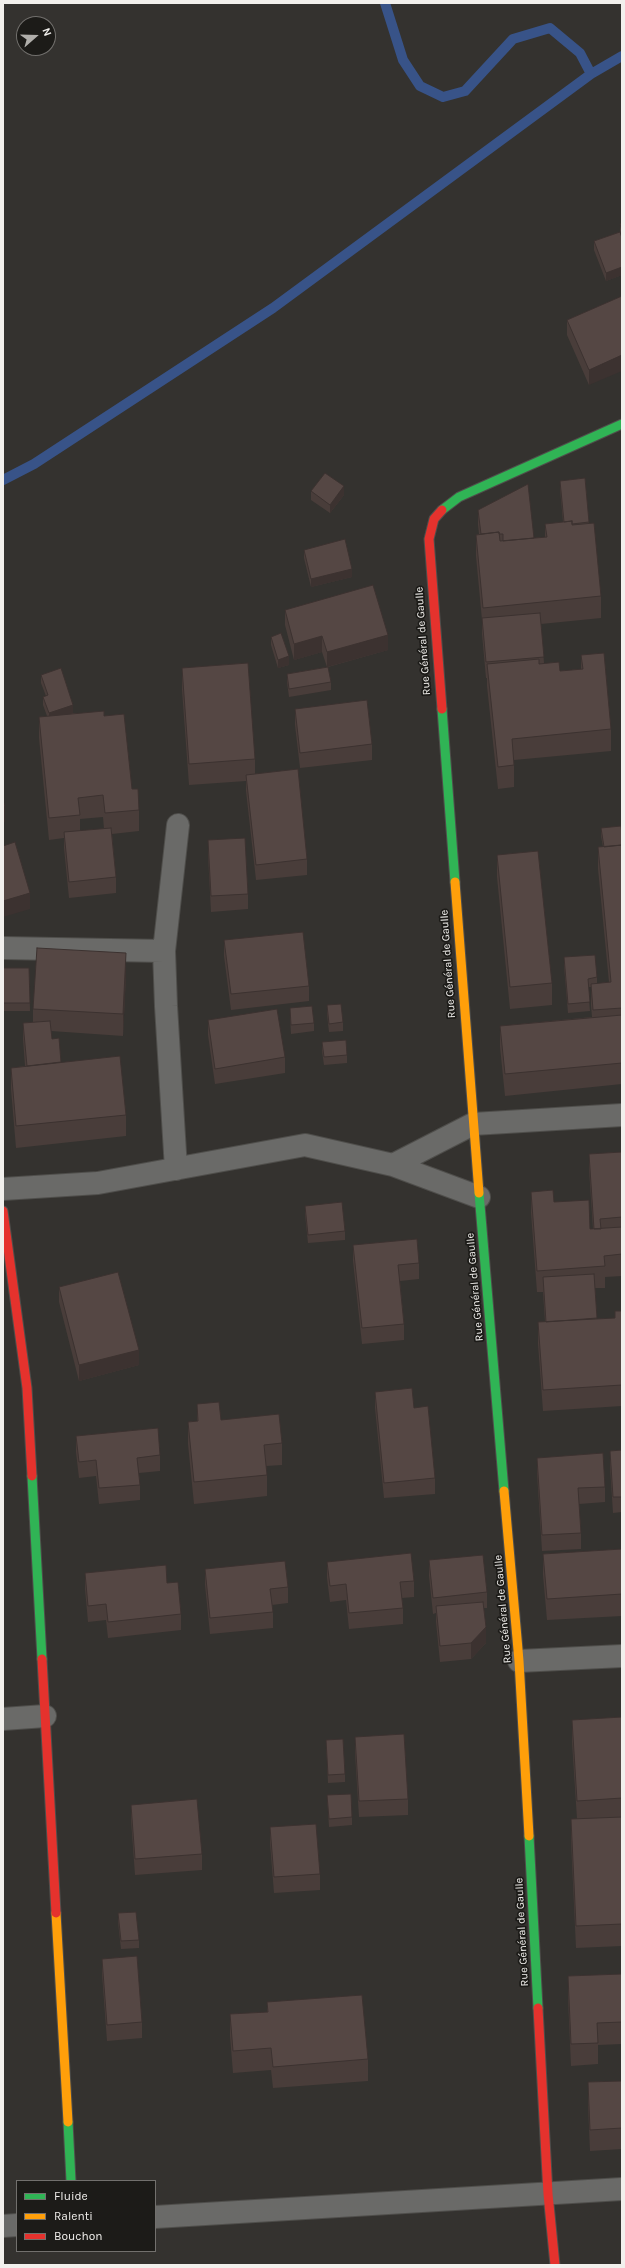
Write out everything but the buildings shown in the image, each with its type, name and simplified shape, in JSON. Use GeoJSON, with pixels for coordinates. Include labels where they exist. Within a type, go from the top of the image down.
{"type":"FeatureCollection","features":[{"type":"Feature","properties":{"kind":"street","name":"Rue Général de Gaulle"},"geometry":{"type":"LineString","coordinates":[[555,2265],[548,2194],[519,1661],[473,1124],[429,539],[434,518],[446,505],[459,497],[622,424]]}},
{"type":"Feature","properties":{"kind":"street"},"geometry":{"type":"LineString","coordinates":[[176,1169],[164,951],[178,825]]}},
{"type":"Feature","properties":{"kind":"street"},"geometry":{"type":"LineString","coordinates":[[3,948],[164,951]]}},
{"type":"Feature","properties":{"kind":"street"},"geometry":{"type":"LineString","coordinates":[[393,1165],[473,1124],[622,1115]]}},
{"type":"Feature","properties":{"kind":"street"},"geometry":{"type":"LineString","coordinates":[[3,1189],[98,1183],[305,1145],[393,1165],[479,1197]]}},
{"type":"Feature","properties":{"kind":"street"},"geometry":{"type":"LineString","coordinates":[[3,1211],[27,1388],[71,2180]]}},
{"type":"Feature","properties":{"kind":"street"},"geometry":{"type":"LineString","coordinates":[[519,1661],[622,1656]]}},
{"type":"Feature","properties":{"kind":"street"},"geometry":{"type":"LineString","coordinates":[[3,1719],[45,1716]]}},
{"type":"Feature","properties":{"kind":"street"},"geometry":{"type":"LineString","coordinates":[[156,2217],[622,2189]]}},
{"type":"Feature","properties":{"kind":"street"},"geometry":{"type":"LineString","coordinates":[[3,2226],[16,2225]]}},
{"type":"Feature","properties":{"kind":"waterway"},"geometry":{"type":"LineString","coordinates":[[385,3],[403,60],[420,86],[443,97],[465,91],[513,39],[550,28],[580,53],[591,74]]}},
{"type":"Feature","properties":{"kind":"waterway"},"geometry":{"type":"LineString","coordinates":[[3,480],[34,464],[273,308],[591,74],[622,56]]}},
{"type":"Feature","properties":{"kind":"traffic: fast"},"geometry":{"type":"LineString","coordinates":[[442,510],[459,497],[622,424]]}},
{"type":"Feature","properties":{"kind":"traffic: fast"},"geometry":{"type":"LineString","coordinates":[[442,709],[455,882]]}},
{"type":"Feature","properties":{"kind":"traffic: fast"},"geometry":{"type":"LineString","coordinates":[[479,1193],[504,1491]]}},
{"type":"Feature","properties":{"kind":"traffic: fast"},"geometry":{"type":"LineString","coordinates":[[32,1476],[42,1659]]}},
{"type":"Feature","properties":{"kind":"traffic: fast"},"geometry":{"type":"LineString","coordinates":[[529,1836],[538,2008]]}},
{"type":"Feature","properties":{"kind":"traffic: fast"},"geometry":{"type":"LineString","coordinates":[[68,2122],[71,2180]]}},
{"type":"Feature","properties":{"kind":"traffic: slow"},"geometry":{"type":"LineString","coordinates":[[455,882],[479,1193]]}},
{"type":"Feature","properties":{"kind":"traffic: slow"},"geometry":{"type":"LineString","coordinates":[[504,1491],[519,1661],[529,1836]]}},
{"type":"Feature","properties":{"kind":"traffic: slow"},"geometry":{"type":"LineString","coordinates":[[56,1913],[68,2122]]}},
{"type":"Feature","properties":{"kind":"traffic: jam"},"geometry":{"type":"LineString","coordinates":[[442,510],[434,519],[429,539],[442,709]]}},
{"type":"Feature","properties":{"kind":"traffic: jam"},"geometry":{"type":"LineString","coordinates":[[3,1211],[27,1388],[32,1476]]}},
{"type":"Feature","properties":{"kind":"traffic: jam"},"geometry":{"type":"LineString","coordinates":[[42,1659],[56,1913]]}},
{"type":"Feature","properties":{"kind":"traffic: jam"},"geometry":{"type":"LineString","coordinates":[[538,2008],[548,2194],[555,2265]]}}]}
